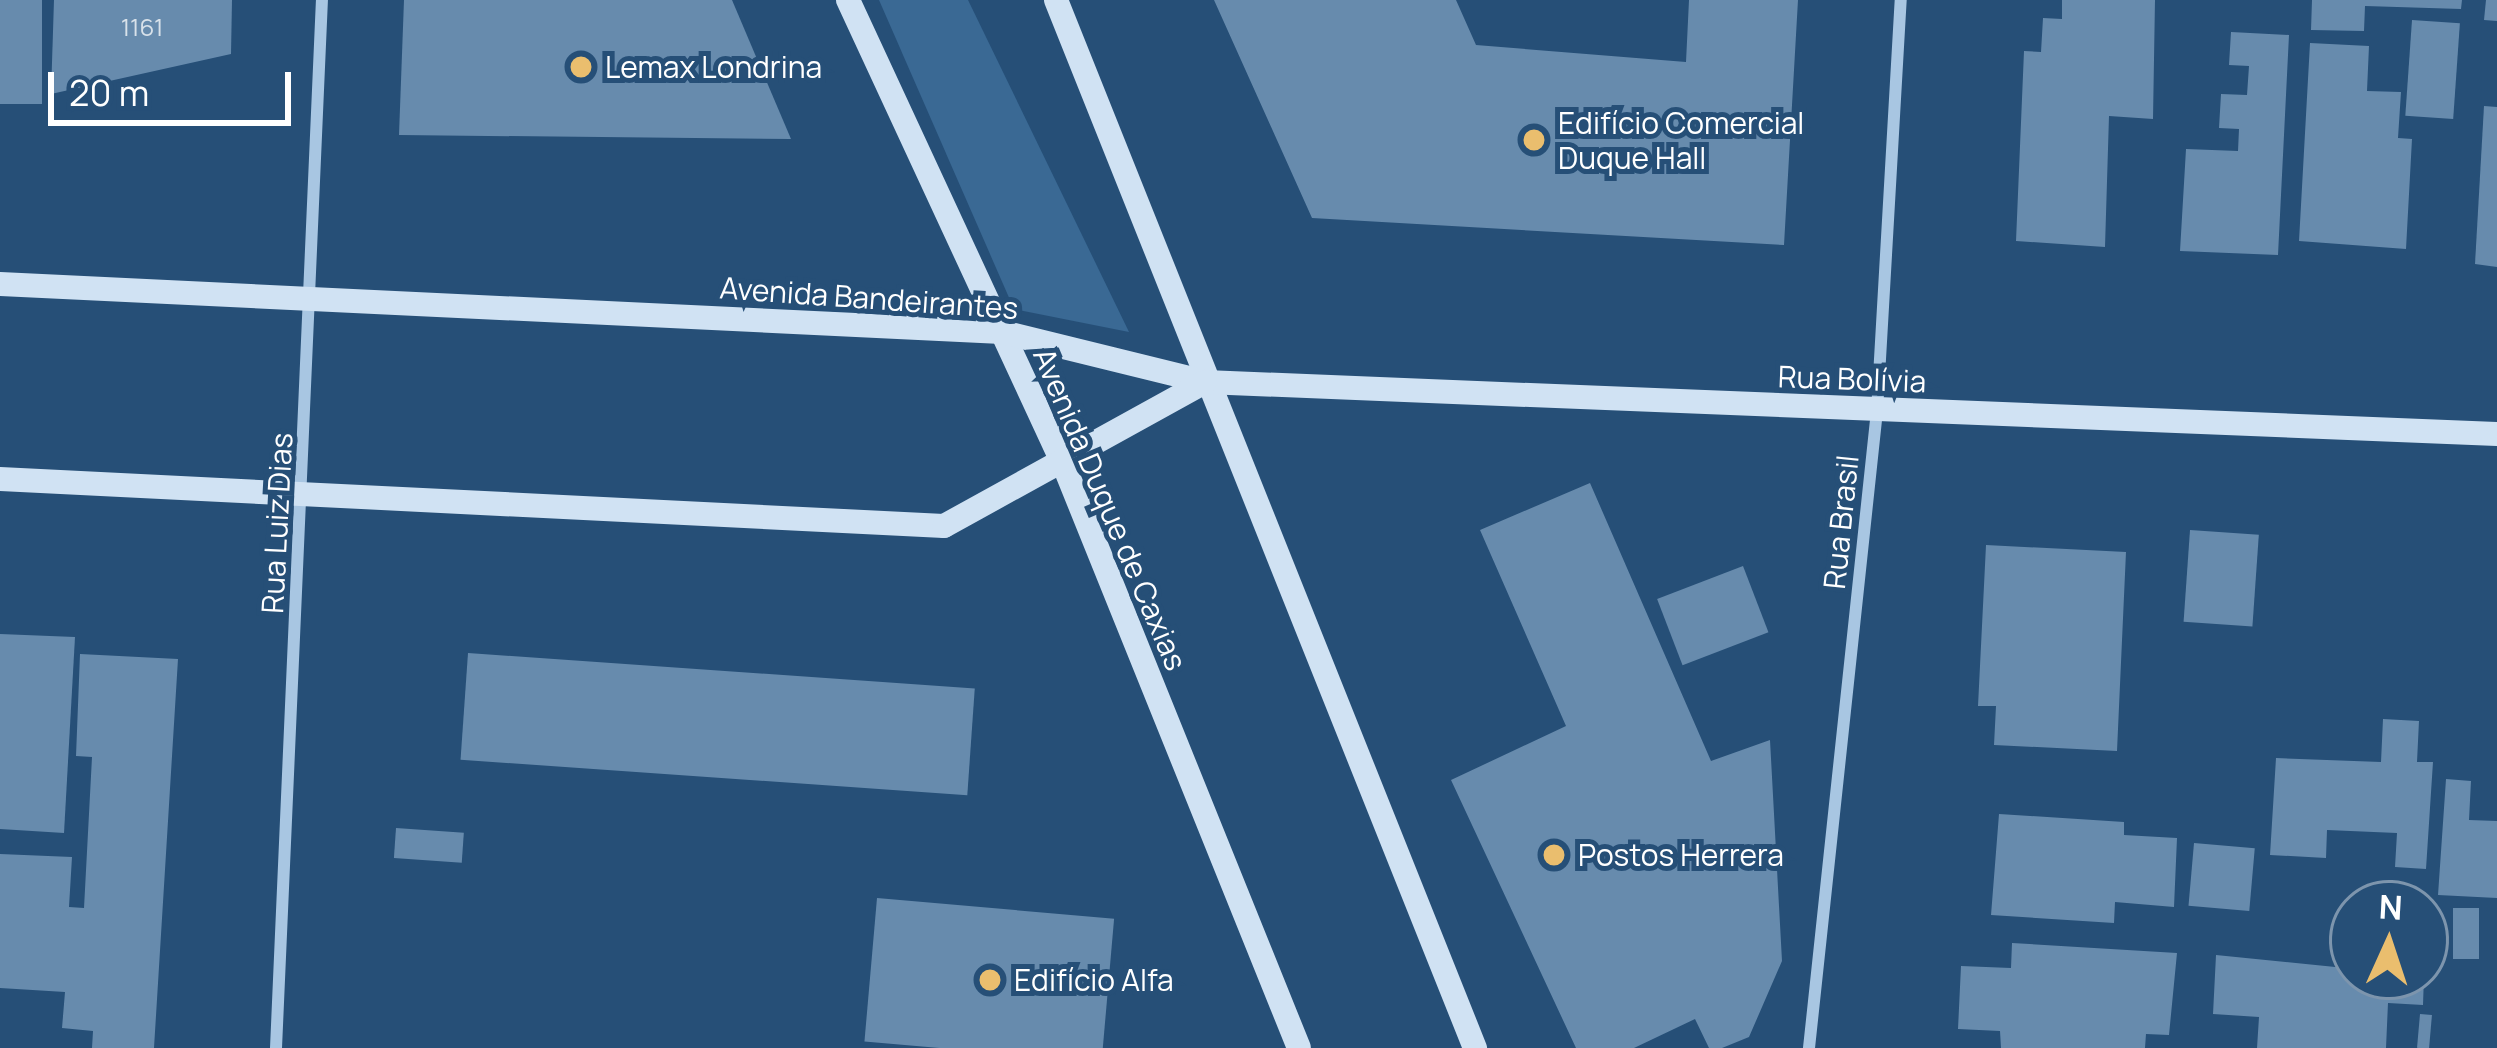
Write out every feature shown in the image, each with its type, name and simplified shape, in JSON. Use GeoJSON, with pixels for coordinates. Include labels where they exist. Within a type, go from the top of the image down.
{"type":"FeatureCollection","features":[{"type":"Feature","properties":{"kind":"main road","name":"Avenida Duque de Caxias"},"geometry":{"type":"LineString","coordinates":[[848,0],[1065,468],[1299,1048]]}},
{"type":"Feature","properties":{"kind":"main road"},"geometry":{"type":"LineString","coordinates":[[1055,0],[1475,1048]]}},
{"type":"Feature","properties":{"kind":"main road","name":"Avenida Bandeirantes"},"geometry":{"type":"LineString","coordinates":[[0,284],[1002,332],[1205,382]]}},
{"type":"Feature","properties":{"kind":"main road"},"geometry":{"type":"LineString","coordinates":[[0,479],[880,530],[944,526],[1065,468],[1205,382]]}},
{"type":"Feature","properties":{"kind":"main road","name":"Rua Bolívia"},"geometry":{"type":"LineString","coordinates":[[1205,382],[2497,434]]}},
{"type":"Feature","properties":{"kind":"street","name":"Rua Luiz Dias"},"geometry":{"type":"LineString","coordinates":[[276,1048],[322,0]]}},
{"type":"Feature","properties":{"kind":"street","name":"Rua Brasil"},"geometry":{"type":"LineString","coordinates":[[1810,1048],[1877,411],[1901,0]]}},
{"type":"Feature","properties":{"kind":"shaded area"},"geometry":{"type":"Polygon","coordinates":[[[879,0],[968,0],[1129,332],[1014,309],[879,0]]]}},
{"type":"Feature","properties":{"kind":"building"},"geometry":{"type":"Polygon","coordinates":[[[0,0],[42,0],[42,104],[0,104],[0,0]]]}},
{"type":"Feature","properties":{"kind":"building"},"geometry":{"type":"Polygon","coordinates":[[[54,0],[232,0],[231,54],[51,94],[54,0]]]}},
{"type":"Feature","properties":{"kind":"building","name":"Lemax Londrina"},"geometry":{"type":"Polygon","coordinates":[[[404,0],[732,0],[791,139],[399,135],[404,0]]]}},
{"type":"Feature","properties":{"kind":"building","name":"Edifício Comercial Duque Hall"},"geometry":{"type":"Polygon","coordinates":[[[1214,0],[1456,0],[1476,45],[1686,62],[1689,0],[1798,0],[1784,245],[1312,218],[1214,0]]]}},
{"type":"Feature","properties":{"kind":"building"},"geometry":{"type":"Polygon","coordinates":[[[2062,0],[2155,0],[2153,119],[2109,116],[2105,247],[2016,241],[2024,51],[2041,52],[2043,18],[2062,19],[2062,0]]]}},
{"type":"Feature","properties":{"kind":"building"},"geometry":{"type":"Polygon","coordinates":[[[2312,0],[2462,0],[2461,9],[2365,6],[2364,31],[2311,30],[2312,0]]]}},
{"type":"Feature","properties":{"kind":"building"},"geometry":{"type":"Polygon","coordinates":[[[2486,0],[2497,0],[2497,21],[2484,20],[2486,0]]]}},
{"type":"Feature","properties":{"kind":"building"},"geometry":{"type":"Polygon","coordinates":[[[2412,20],[2460,23],[2453,119],[2405,116],[2412,20]]]}},
{"type":"Feature","properties":{"kind":"building"},"geometry":{"type":"Polygon","coordinates":[[[2231,32],[2289,35],[2278,255],[2180,251],[2186,149],[2238,151],[2239,129],[2219,128],[2221,94],[2247,95],[2249,66],[2229,65],[2231,32]]]}},
{"type":"Feature","properties":{"kind":"building"},"geometry":{"type":"Polygon","coordinates":[[[2310,43],[2369,46],[2367,91],[2401,92],[2398,138],[2412,139],[2406,249],[2299,241],[2310,43]]]}},
{"type":"Feature","properties":{"kind":"building"},"geometry":{"type":"Polygon","coordinates":[[[2484,106],[2497,107],[2497,267],[2475,264],[2484,106]]]}},
{"type":"Feature","properties":{"kind":"building"},"geometry":{"type":"Polygon","coordinates":[[[1590,483],[1711,761],[1770,740],[1782,961],[1749,1037],[1722,1048],[1709,1048],[1695,1019],[1634,1048],[1576,1048],[1451,780],[1566,726],[1480,530],[1590,483]]]}},
{"type":"Feature","properties":{"kind":"building"},"geometry":{"type":"Polygon","coordinates":[[[2190,530],[2259,535],[2252,627],[2184,622],[2190,530]]]}},
{"type":"Feature","properties":{"kind":"building"},"geometry":{"type":"Polygon","coordinates":[[[1986,545],[2126,552],[2117,751],[1994,745],[1996,706],[1978,706],[1986,545]]]}},
{"type":"Feature","properties":{"kind":"building"},"geometry":{"type":"Polygon","coordinates":[[[1743,566],[1768,632],[1683,665],[1657,599],[1743,566]]]}},
{"type":"Feature","properties":{"kind":"building"},"geometry":{"type":"Polygon","coordinates":[[[0,634],[75,637],[64,833],[0,829],[0,634]]]}},
{"type":"Feature","properties":{"kind":"building"},"geometry":{"type":"Polygon","coordinates":[[[468,653],[975,688],[967,795],[461,760],[468,653]]]}},
{"type":"Feature","properties":{"kind":"building"},"geometry":{"type":"Polygon","coordinates":[[[80,654],[178,659],[154,1048],[92,1048],[93,1031],[62,1028],[65,992],[0,988],[0,854],[72,857],[69,907],[84,908],[92,757],[76,756],[80,654]]]}},
{"type":"Feature","properties":{"kind":"building"},"geometry":{"type":"Polygon","coordinates":[[[2383,719],[2419,721],[2417,762],[2433,762],[2426,869],[2395,867],[2397,833],[2327,830],[2326,858],[2270,855],[2276,758],[2381,762],[2383,719]]]}},
{"type":"Feature","properties":{"kind":"building"},"geometry":{"type":"Polygon","coordinates":[[[2446,779],[2471,781],[2469,820],[2497,821],[2497,898],[2449,896],[2449,880],[2439,880],[2446,779]]]}},
{"type":"Feature","properties":{"kind":"building"},"geometry":{"type":"Polygon","coordinates":[[[1999,814],[2124,822],[2124,835],[2177,838],[2174,907],[2115,902],[2114,923],[1991,915],[1999,814]]]}},
{"type":"Feature","properties":{"kind":"building"},"geometry":{"type":"Polygon","coordinates":[[[396,828],[464,833],[462,863],[394,858],[396,828]]]}},
{"type":"Feature","properties":{"kind":"building"},"geometry":{"type":"Polygon","coordinates":[[[2194,843],[2255,848],[2249,911],[2189,906],[2194,843]]]}},
{"type":"Feature","properties":{"kind":"building","name":"Edifício Alfa"},"geometry":{"type":"Polygon","coordinates":[[[877,898],[1114,919],[1103,1048],[939,1048],[864,1041],[877,898]]]}},
{"type":"Feature","properties":{"kind":"building"},"geometry":{"type":"Polygon","coordinates":[[[2453,908],[2479,908],[2479,959],[2453,959],[2453,908]]]}},
{"type":"Feature","properties":{"kind":"building"},"geometry":{"type":"Polygon","coordinates":[[[2012,943],[2177,953],[2169,1035],[2146,1034],[2145,1048],[2001,1048],[2000,1031],[1958,1029],[1961,966],[2011,968],[2012,943]]]}},
{"type":"Feature","properties":{"kind":"building"},"geometry":{"type":"Polygon","coordinates":[[[2216,955],[2329,966],[2329,1000],[2423,1000],[2423,1005],[2388,1003],[2386,1048],[2257,1048],[2259,1017],[2213,1014],[2216,955]]]}},
{"type":"Feature","properties":{"kind":"building"},"geometry":{"type":"Polygon","coordinates":[[[2420,1014],[2432,1015],[2429,1048],[2417,1048],[2420,1014]]]}},
{"type":"Feature","properties":{"kind":"place","name":"Lemax Londrina"},"geometry":{"type":"Point","coordinates":[581,67]}},
{"type":"Feature","properties":{"kind":"place","name":"Edifício Comercial Duque Hall"},"geometry":{"type":"Point","coordinates":[1534,140]}},
{"type":"Feature","properties":{"kind":"place","name":"Postos Herrera"},"geometry":{"type":"Point","coordinates":[1554,855]}},
{"type":"Feature","properties":{"kind":"place","name":"Edifício Alfa"},"geometry":{"type":"Point","coordinates":[990,980]}}]}
